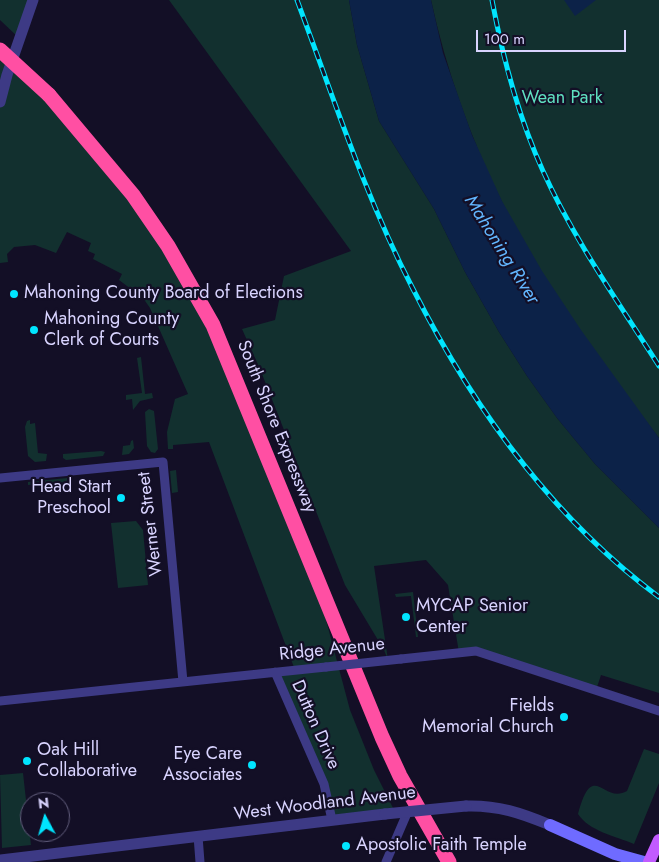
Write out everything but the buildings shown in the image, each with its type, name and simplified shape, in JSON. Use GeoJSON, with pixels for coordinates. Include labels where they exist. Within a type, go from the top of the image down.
{"type":"FeatureCollection","features":[{"type":"Feature","properties":{"kind":"highway","name":"South Shore Expressway"},"geometry":{"type":"LineString","coordinates":[[0,50],[49,95],[133,195],[168,246],[213,325],[382,737],[400,776],[449,862]]}},
{"type":"Feature","properties":{"kind":"main road","name":"West Woodland Avenue"},"geometry":{"type":"LineString","coordinates":[[550,825],[615,854],[644,862]]}},
{"type":"Feature","properties":{"kind":"main road"},"geometry":{"type":"LineString","coordinates":[[649,862],[659,840]]}},
{"type":"Feature","properties":{"kind":"street"},"geometry":{"type":"LineString","coordinates":[[0,102],[3,75],[32,0]]}},
{"type":"Feature","properties":{"kind":"street","name":"Werner Street"},"geometry":{"type":"LineString","coordinates":[[0,478],[163,462],[183,682]]}},
{"type":"Feature","properties":{"kind":"street","name":"Ridge Avenue"},"geometry":{"type":"LineString","coordinates":[[0,701],[476,651],[659,711]]}},
{"type":"Feature","properties":{"kind":"street","name":"Dutton Drive"},"geometry":{"type":"LineString","coordinates":[[275,672],[324,784],[332,820]]}},
{"type":"Feature","properties":{"kind":"street","name":"West Woodland Avenue"},"geometry":{"type":"LineString","coordinates":[[0,860],[408,811],[466,806],[498,806],[514,810],[550,825]]}},
{"type":"Feature","properties":{"kind":"street"},"geometry":{"type":"LineString","coordinates":[[386,862],[408,811]]}},
{"type":"Feature","properties":{"kind":"street"},"geometry":{"type":"LineString","coordinates":[[198,836],[200,862]]}},
{"type":"Feature","properties":{"kind":"green space"},"geometry":{"type":"Polygon","coordinates":[[[0,0],[33,0],[19,38],[0,20],[0,0]]]}},
{"type":"Feature","properties":{"kind":"green space"},"geometry":{"type":"Polygon","coordinates":[[[169,0],[349,0],[357,45],[379,121],[434,209],[465,272],[499,332],[557,418],[595,464],[659,528],[659,693],[601,675],[596,690],[477,651],[459,653],[448,585],[426,560],[374,566],[388,660],[384,650],[345,585],[260,369],[242,329],[275,320],[284,276],[351,251],[169,0]]]}},
{"type":"Feature","properties":{"kind":"green space","name":"Wean Park"},"geometry":{"type":"Polygon","coordinates":[[[431,0],[659,0],[659,438],[554,293],[501,200],[479,152],[460,102],[444,52],[431,0]]]}},
{"type":"Feature","properties":{"kind":"green space"},"geometry":{"type":"Polygon","coordinates":[[[0,50],[85,136],[195,292],[310,560],[350,710],[374,770],[395,812],[332,820],[330,805],[275,672],[295,670],[209,442],[173,445],[173,449],[168,449],[167,432],[175,399],[188,394],[150,308],[143,298],[119,280],[122,274],[93,259],[95,254],[88,251],[91,243],[67,232],[56,253],[35,245],[14,247],[7,254],[8,262],[0,263],[0,50]]]}},
{"type":"Feature","properties":{"kind":"green space"},"geometry":{"type":"Polygon","coordinates":[[[141,357],[145,394],[152,393],[153,398],[140,401],[133,410],[132,399],[126,400],[126,395],[142,393],[137,358],[141,357]]]}},
{"type":"Feature","properties":{"kind":"green space"},"geometry":{"type":"Polygon","coordinates":[[[149,409],[154,411],[158,449],[155,453],[151,452],[147,446],[145,412],[149,409]]]}},
{"type":"Feature","properties":{"kind":"green space"},"geometry":{"type":"Polygon","coordinates":[[[30,420],[30,424],[35,423],[38,453],[47,454],[46,461],[35,462],[28,456],[25,427],[27,421],[30,420]]]}},
{"type":"Feature","properties":{"kind":"green space"},"geometry":{"type":"Polygon","coordinates":[[[133,440],[134,448],[129,454],[122,455],[123,446],[130,445],[133,440]]]}},
{"type":"Feature","properties":{"kind":"green space"},"geometry":{"type":"Polygon","coordinates":[[[105,452],[103,456],[66,460],[63,458],[63,454],[105,452]]]}},
{"type":"Feature","properties":{"kind":"green space"},"geometry":{"type":"Polygon","coordinates":[[[176,470],[178,492],[172,493],[170,471],[176,470]]]}},
{"type":"Feature","properties":{"kind":"green space"},"geometry":{"type":"Polygon","coordinates":[[[67,478],[67,482],[28,485],[28,482],[67,478]]]}},
{"type":"Feature","properties":{"kind":"green space"},"geometry":{"type":"Polygon","coordinates":[[[136,521],[143,530],[148,585],[118,588],[111,523],[136,521]]]}},
{"type":"Feature","properties":{"kind":"green space"},"geometry":{"type":"Polygon","coordinates":[[[413,592],[418,637],[416,637],[411,596],[396,597],[395,594],[413,592]]]}},
{"type":"Feature","properties":{"kind":"green space"},"geometry":{"type":"Polygon","coordinates":[[[644,749],[659,754],[659,783],[634,844],[596,829],[578,814],[583,798],[589,789],[594,786],[611,793],[619,794],[627,791],[644,749]]]}},
{"type":"Feature","properties":{"kind":"green space"},"geometry":{"type":"Polygon","coordinates":[[[23,773],[25,792],[20,792],[20,842],[31,842],[31,845],[2,848],[0,775],[23,773]]]}},
{"type":"Feature","properties":{"kind":"water","name":"Mahoning River"},"geometry":{"type":"Polygon","coordinates":[[[349,0],[431,0],[443,53],[472,135],[502,201],[542,271],[581,330],[659,438],[659,528],[595,464],[557,418],[499,332],[465,272],[434,209],[379,121],[357,45],[349,0]]]}},
{"type":"Feature","properties":{"kind":"water"},"geometry":{"type":"Polygon","coordinates":[[[564,0],[596,0],[575,16],[564,0]]]}},
{"type":"Feature","properties":{"kind":"railway"},"geometry":{"type":"LineString","coordinates":[[297,0],[350,145],[379,217],[412,287],[435,331],[461,374],[488,416],[549,495],[583,532],[620,566],[659,597]]}},
{"type":"Feature","properties":{"kind":"railway"},"geometry":{"type":"LineString","coordinates":[[492,0],[512,87],[543,171],[555,197],[583,246],[659,366]]}},
{"type":"Feature","properties":{"kind":"place","name":"Mahoning County Board of Elections"},"geometry":{"type":"Point","coordinates":[14,294]}},
{"type":"Feature","properties":{"kind":"place","name":"Mahoning County Clerk of Courts"},"geometry":{"type":"Point","coordinates":[34,330]}},
{"type":"Feature","properties":{"kind":"place","name":"Head Start Preschool"},"geometry":{"type":"Point","coordinates":[121,498]}},
{"type":"Feature","properties":{"kind":"place","name":"MYCAP Senior Center"},"geometry":{"type":"Point","coordinates":[406,617]}},
{"type":"Feature","properties":{"kind":"place","name":"Fields Memorial Church"},"geometry":{"type":"Point","coordinates":[564,717]}},
{"type":"Feature","properties":{"kind":"place","name":"Oak Hill Collaborative"},"geometry":{"type":"Point","coordinates":[27,761]}},
{"type":"Feature","properties":{"kind":"place","name":"Eye Care Associates"},"geometry":{"type":"Point","coordinates":[252,765]}},
{"type":"Feature","properties":{"kind":"place","name":"Apostolic Faith Temple"},"geometry":{"type":"Point","coordinates":[346,846]}}]}
